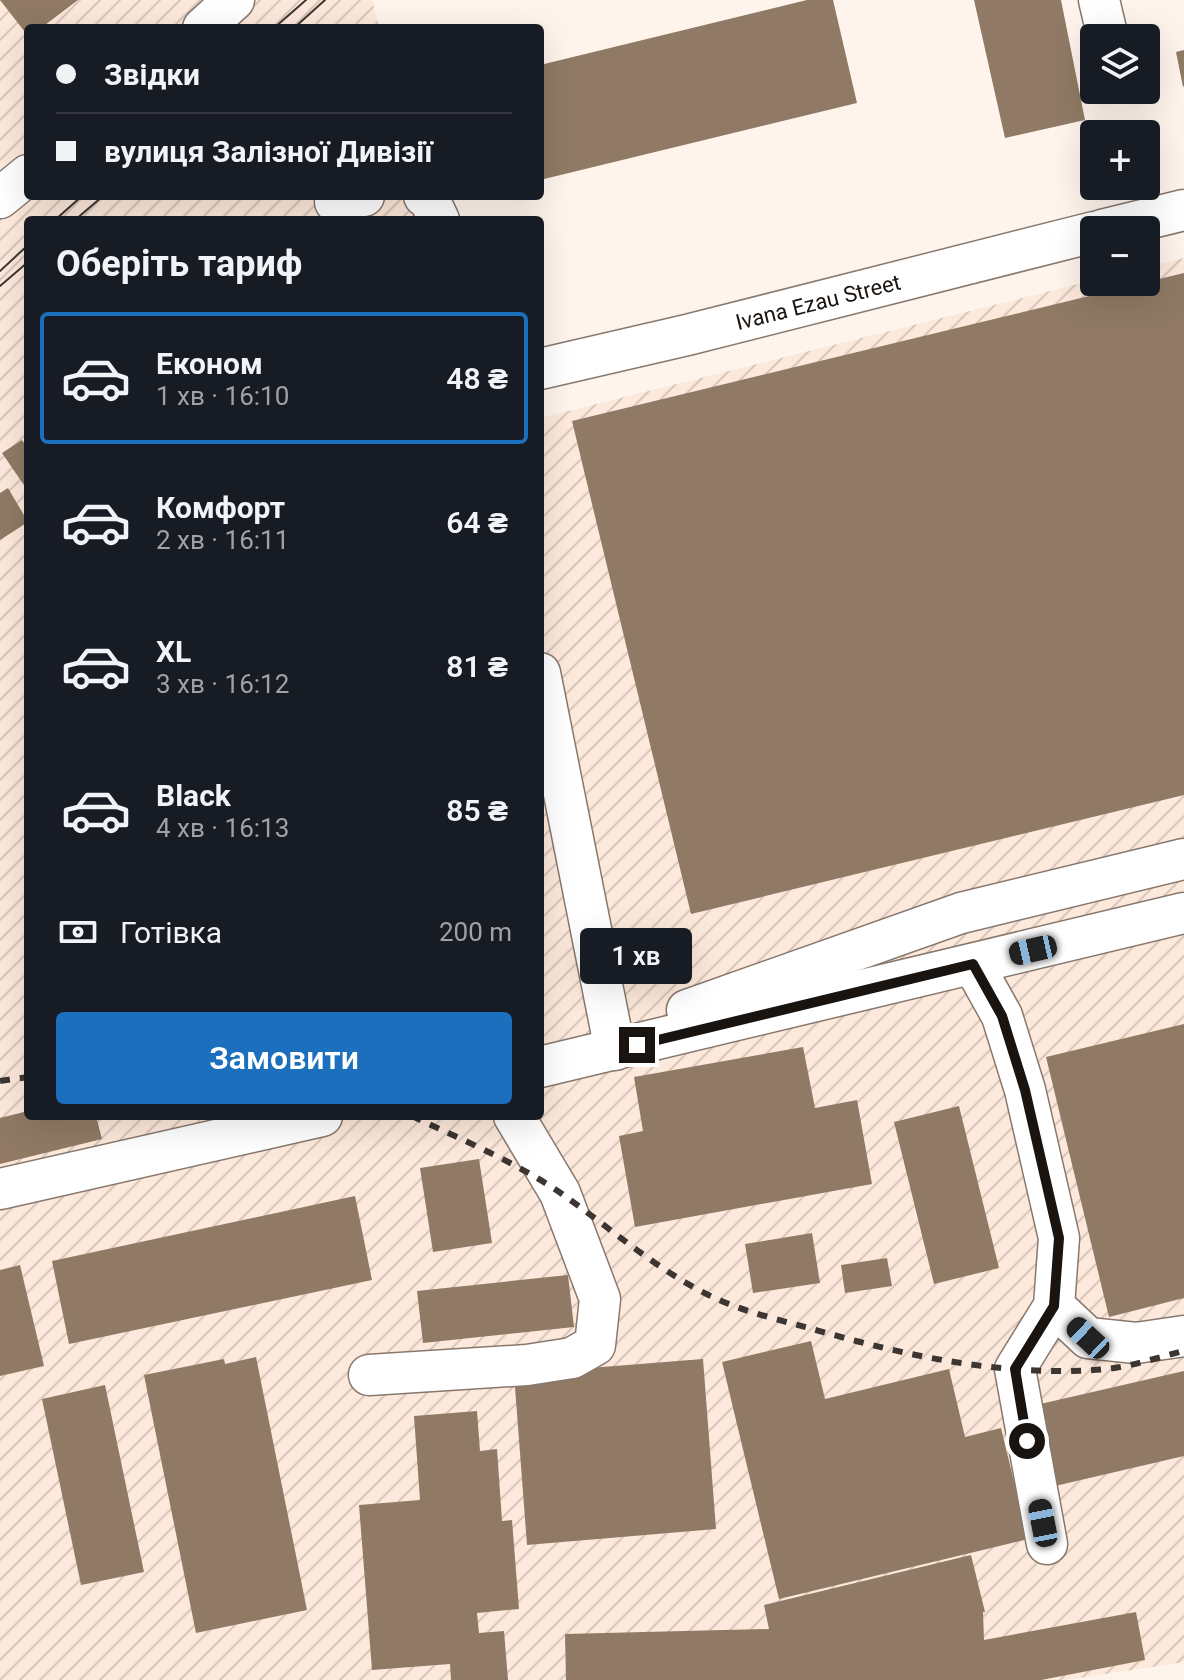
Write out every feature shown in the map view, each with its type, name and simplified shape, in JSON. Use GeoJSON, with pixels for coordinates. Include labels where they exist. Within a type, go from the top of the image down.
{"type":"FeatureCollection","features":[{"type":"Feature","properties":{"kind":"street"},"geometry":{"type":"LineString","coordinates":[[207,24],[234,0]]}},
{"type":"Feature","properties":{"kind":"street"},"geometry":{"type":"LineString","coordinates":[[1099,0],[1105,24]]}},
{"type":"Feature","properties":{"kind":"street"},"geometry":{"type":"LineString","coordinates":[[0,198],[24,178]]}},
{"type":"Feature","properties":{"kind":"street"},"geometry":{"type":"LineString","coordinates":[[1159,216],[1184,210]]}},
{"type":"Feature","properties":{"kind":"street","name":"Ivana Ezau Street"},"geometry":{"type":"LineString","coordinates":[[544,368],[1080,236]]}},
{"type":"Feature","properties":{"kind":"street"},"geometry":{"type":"LineString","coordinates":[[544,693],[613,1042]]}},
{"type":"Feature","properties":{"kind":"street"},"geometry":{"type":"LineString","coordinates":[[613,1042],[647,1024],[961,913],[1184,859]]}},
{"type":"Feature","properties":{"kind":"street"},"geometry":{"type":"LineString","coordinates":[[544,1066],[613,1042],[973,964],[1184,913]]}},
{"type":"Feature","properties":{"kind":"street"},"geometry":{"type":"LineString","coordinates":[[973,964],[1002,1016],[1025,1090],[1059,1238],[1054,1306],[1015,1369],[1047,1544]]}},
{"type":"Feature","properties":{"kind":"street"},"geometry":{"type":"LineString","coordinates":[[0,1189],[304,1120]]}},
{"type":"Feature","properties":{"kind":"street"},"geometry":{"type":"LineString","coordinates":[[369,1375],[527,1365],[572,1358],[595,1345],[600,1299],[560,1193],[516,1120]]}},
{"type":"Feature","properties":{"kind":"street"},"geometry":{"type":"LineString","coordinates":[[1054,1306],[1088,1338],[1136,1343],[1184,1336]]}},
{"type":"Feature","properties":{"kind":"shaded area"},"geometry":{"type":"Polygon","coordinates":[[[0,0],[372,0],[379,24],[24,24],[24,200],[423,200],[427,216],[24,216],[24,1120],[544,1120],[544,417],[1080,283],[1080,296],[1160,296],[1160,264],[1184,258],[1184,1662],[1066,1680],[0,1680],[0,0]]]}},
{"type":"Feature","properties":{"kind":"building"},"geometry":{"type":"Polygon","coordinates":[[[0,0],[78,0],[46,24],[24,24],[24,31],[0,0]]]}},
{"type":"Feature","properties":{"kind":"building"},"geometry":{"type":"Polygon","coordinates":[[[807,0],[833,0],[857,103],[544,179],[544,64],[807,0]]]}},
{"type":"Feature","properties":{"kind":"building"},"geometry":{"type":"Polygon","coordinates":[[[974,0],[1061,0],[1085,120],[1005,138],[974,0]]]}},
{"type":"Feature","properties":{"kind":"building"},"geometry":{"type":"Polygon","coordinates":[[[1184,50],[1184,86],[1183,87],[1176,52],[1184,50]]]}},
{"type":"Feature","properties":{"kind":"building"},"geometry":{"type":"Polygon","coordinates":[[[1184,273],[1184,795],[691,914],[572,421],[1089,296],[1160,296],[1160,279],[1184,273]]]}},
{"type":"Feature","properties":{"kind":"building"},"geometry":{"type":"Polygon","coordinates":[[[22,440],[24,485],[2,453],[22,440]]]}},
{"type":"Feature","properties":{"kind":"building"},"geometry":{"type":"Polygon","coordinates":[[[8,488],[24,515],[24,525],[0,540],[0,493],[8,488]]]}},
{"type":"Feature","properties":{"kind":"building"},"geometry":{"type":"Polygon","coordinates":[[[1184,1024],[1184,1298],[1109,1317],[1046,1057],[1184,1024]]]}},
{"type":"Feature","properties":{"kind":"building"},"geometry":{"type":"Polygon","coordinates":[[[803,1047],[815,1108],[857,1100],[872,1184],[635,1227],[619,1136],[643,1131],[634,1077],[803,1047]]]}},
{"type":"Feature","properties":{"kind":"building"},"geometry":{"type":"Polygon","coordinates":[[[959,1106],[999,1268],[934,1284],[894,1122],[959,1106]]]}},
{"type":"Feature","properties":{"kind":"building"},"geometry":{"type":"Polygon","coordinates":[[[24,1112],[24,1120],[97,1120],[102,1139],[0,1164],[0,1118],[24,1112]]]}},
{"type":"Feature","properties":{"kind":"building"},"geometry":{"type":"Polygon","coordinates":[[[479,1159],[492,1243],[433,1252],[420,1168],[479,1159]]]}},
{"type":"Feature","properties":{"kind":"building"},"geometry":{"type":"Polygon","coordinates":[[[355,1196],[372,1280],[69,1344],[52,1261],[355,1196]]]}},
{"type":"Feature","properties":{"kind":"building"},"geometry":{"type":"Polygon","coordinates":[[[812,1233],[820,1283],[753,1293],[745,1244],[812,1233]]]}},
{"type":"Feature","properties":{"kind":"building"},"geometry":{"type":"Polygon","coordinates":[[[887,1258],[892,1286],[845,1293],[841,1265],[887,1258]]]}},
{"type":"Feature","properties":{"kind":"building"},"geometry":{"type":"Polygon","coordinates":[[[20,1265],[44,1366],[0,1376],[0,1270],[20,1265]]]}},
{"type":"Feature","properties":{"kind":"building"},"geometry":{"type":"Polygon","coordinates":[[[568,1275],[574,1327],[423,1343],[417,1291],[568,1275]]]}},
{"type":"Feature","properties":{"kind":"building"},"geometry":{"type":"Polygon","coordinates":[[[811,1341],[825,1399],[949,1369],[965,1437],[1001,1428],[1028,1539],[779,1599],[722,1362],[811,1341]]]}},
{"type":"Feature","properties":{"kind":"building"},"geometry":{"type":"Polygon","coordinates":[[[256,1357],[307,1610],[196,1633],[144,1375],[224,1359],[225,1364],[256,1357]]]}},
{"type":"Feature","properties":{"kind":"building"},"geometry":{"type":"Polygon","coordinates":[[[703,1359],[716,1529],[527,1545],[514,1374],[703,1359]]]}},
{"type":"Feature","properties":{"kind":"building"},"geometry":{"type":"Polygon","coordinates":[[[1184,1371],[1184,1456],[1055,1486],[1036,1405],[1184,1371]]]}},
{"type":"Feature","properties":{"kind":"building"},"geometry":{"type":"Polygon","coordinates":[[[105,1385],[144,1572],[81,1585],[42,1399],[105,1385]]]}},
{"type":"Feature","properties":{"kind":"building"},"geometry":{"type":"Polygon","coordinates":[[[477,1411],[480,1451],[497,1449],[502,1521],[512,1520],[519,1609],[477,1613],[479,1633],[504,1631],[508,1680],[451,1680],[450,1664],[372,1670],[359,1505],[420,1500],[414,1416],[477,1411]]]}},
{"type":"Feature","properties":{"kind":"building"},"geometry":{"type":"Polygon","coordinates":[[[971,1555],[985,1612],[984,1640],[1136,1612],[1145,1660],[1041,1680],[566,1680],[565,1634],[769,1629],[764,1605],[971,1555]]]}},
{"type":"Feature","properties":{"kind":"tram line"},"geometry":{"type":"LineString","coordinates":[[279,24],[306,0]]}},
{"type":"Feature","properties":{"kind":"tram line"},"geometry":{"type":"LineString","coordinates":[[298,24],[325,0]]}},
{"type":"Feature","properties":{"kind":"tram line"},"geometry":{"type":"LineString","coordinates":[[60,216],[78,200]]}},
{"type":"Feature","properties":{"kind":"tram line"},"geometry":{"type":"LineString","coordinates":[[80,216],[98,200]]}},
{"type":"Feature","properties":{"kind":"tram line"},"geometry":{"type":"LineString","coordinates":[[0,271],[24,249]]}},
{"type":"Feature","properties":{"kind":"tram line"},"geometry":{"type":"LineString","coordinates":[[0,286],[24,265]]}},
{"type":"Feature","properties":{"kind":"railway"},"geometry":{"type":"LineString","coordinates":[[0,1081],[24,1078]]}},
{"type":"Feature","properties":{"kind":"railway"},"geometry":{"type":"LineString","coordinates":[[420,1120],[544,1182],[656,1264],[696,1288],[728,1304],[763,1315],[919,1356],[994,1367],[1069,1371],[1107,1369],[1184,1351]]}},
{"type":"Feature","properties":{"kind":"route"},"geometry":{"type":"LineString","coordinates":[[637,1045],[973,964],[1002,1016],[1025,1090],[1059,1238],[1054,1306],[1015,1369],[1027,1441]]}}]}
